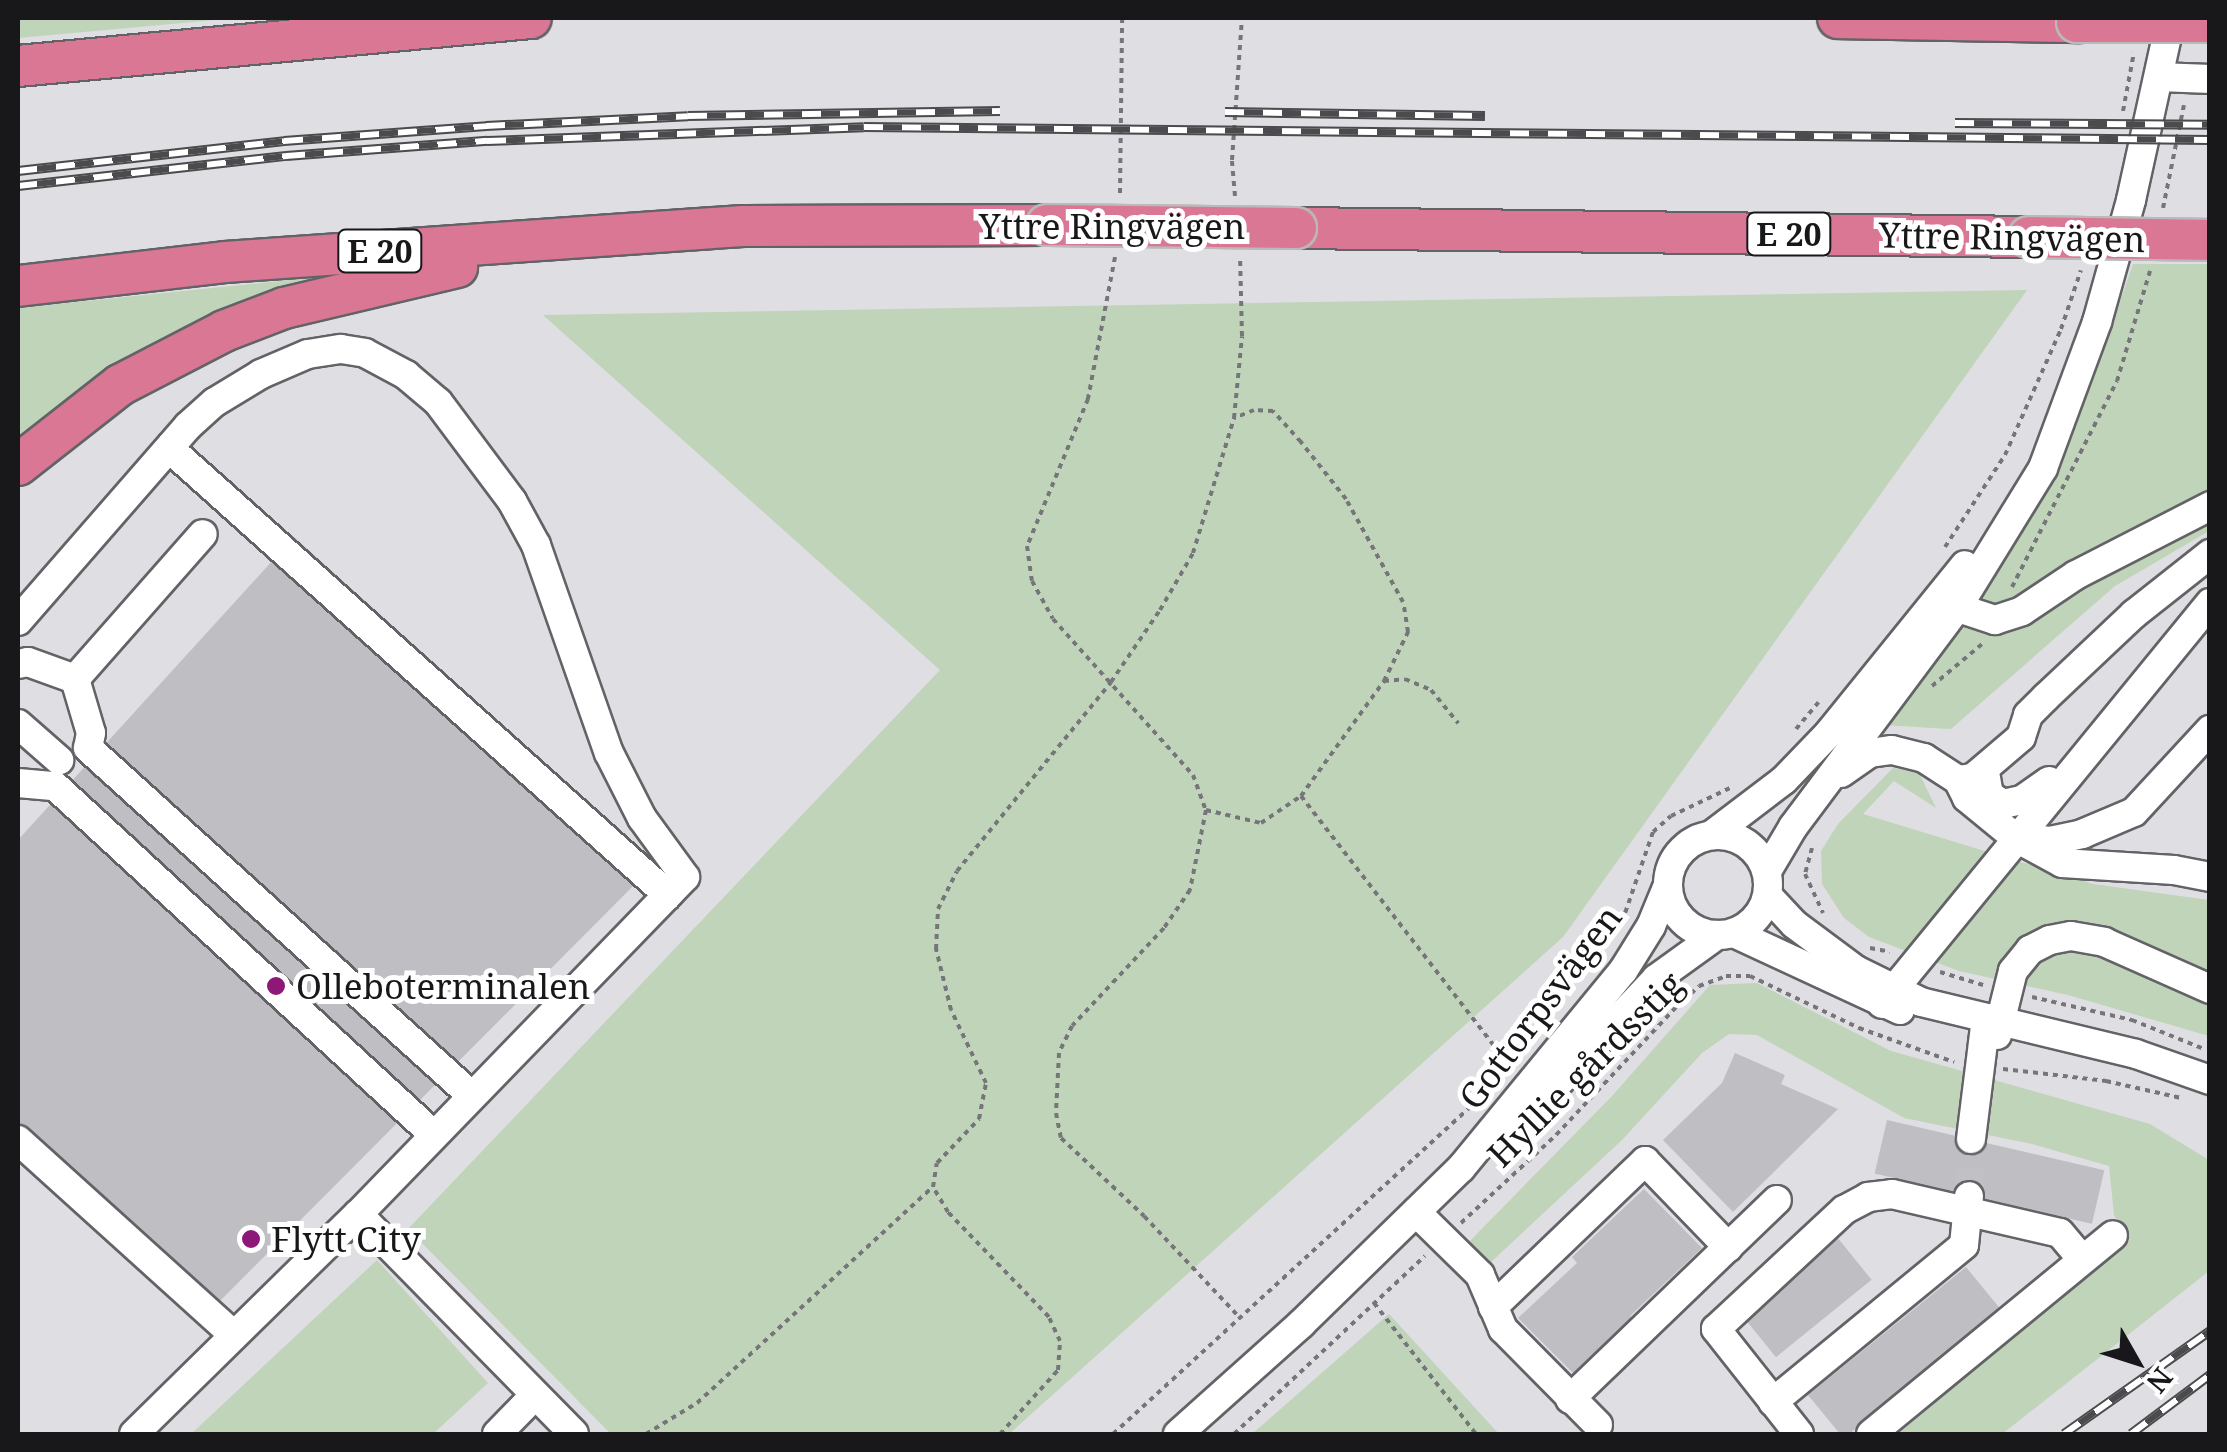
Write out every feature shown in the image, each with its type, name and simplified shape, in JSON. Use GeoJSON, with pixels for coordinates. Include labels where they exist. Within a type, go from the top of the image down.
{"type":"FeatureCollection","features":[{"type":"Feature","properties":{"kind":"highway"},"geometry":{"type":"LineString","coordinates":[[18,66],[531,18]]}},
{"type":"Feature","properties":{"kind":"highway"},"geometry":{"type":"LineString","coordinates":[[1838,18],[2210,22]]}},
{"type":"Feature","properties":{"kind":"highway","name":"Yttre Ringvägen"},"geometry":{"type":"LineString","coordinates":[[18,286],[225,262],[743,226],[1047,225],[2210,240]]}},
{"type":"Feature","properties":{"kind":"highway"},"geometry":{"type":"LineString","coordinates":[[18,465],[120,385],[224,331],[284,308],[462,266],[743,226]]}},
{"type":"Feature","properties":{"kind":"street","name":"Gottorpsvägen"},"geometry":{"type":"LineString","coordinates":[[1461,1168],[1502,1141],[1550,1095],[1656,979],[1726,934],[1750,924],[1767,884],[1824,785],[1947,605],[2076,380],[2132,200],[2171,18]]}},
{"type":"Feature","properties":{"kind":"street"},"geometry":{"type":"LineString","coordinates":[[2159,77],[2210,79]]}},
{"type":"Feature","properties":{"kind":"street"},"geometry":{"type":"LineString","coordinates":[[18,621],[169,448],[215,402],[261,374],[308,354],[340,349],[364,353],[406,375],[438,402],[472,442],[512,500],[536,544],[609,753],[676,886]]}},
{"type":"Feature","properties":{"kind":"street"},"geometry":{"type":"LineString","coordinates":[[169,448],[676,886]]}},
{"type":"Feature","properties":{"kind":"street"},"geometry":{"type":"LineString","coordinates":[[1947,605],[1996,620],[2022,611],[2076,575],[2210,506]]}},
{"type":"Feature","properties":{"kind":"street"},"geometry":{"type":"LineString","coordinates":[[75,679],[203,534]]}},
{"type":"Feature","properties":{"kind":"street"},"geometry":{"type":"LineString","coordinates":[[2017,739],[2017,712],[2043,684],[2153,582],[2210,542]]}},
{"type":"Feature","properties":{"kind":"street"},"geometry":{"type":"LineString","coordinates":[[2017,739],[2028,715],[2046,697],[2164,588],[2210,554]]}},
{"type":"Feature","properties":{"kind":"street"},"geometry":{"type":"LineString","coordinates":[[1958,780],[1973,778],[1986,769],[2210,567]]}},
{"type":"Feature","properties":{"kind":"street"},"geometry":{"type":"LineString","coordinates":[[1888,996],[2210,603]]}},
{"type":"Feature","properties":{"kind":"street","name":"Gottorpsvägen"},"geometry":{"type":"LineString","coordinates":[[1178,1434],[1461,1168],[1623,971],[1651,926],[1680,852],[1712,834],[1784,780],[1947,605]]}},
{"type":"Feature","properties":{"kind":"street"},"geometry":{"type":"LineString","coordinates":[[18,664],[28,662],[75,679]]}},
{"type":"Feature","properties":{"kind":"street"},"geometry":{"type":"LineString","coordinates":[[75,679],[91,733],[88,748],[472,1096]]}},
{"type":"Feature","properties":{"kind":"street"},"geometry":{"type":"LineString","coordinates":[[18,724],[59,760]]}},
{"type":"Feature","properties":{"kind":"street"},"geometry":{"type":"LineString","coordinates":[[2016,838],[2050,840],[2082,834],[2134,812],[2210,730]]}},
{"type":"Feature","properties":{"kind":"street"},"geometry":{"type":"LineString","coordinates":[[1824,785],[1870,753],[1892,750],[1924,758],[1958,780],[1967,798],[2016,838],[2062,863],[2174,870],[2210,878]]}},
{"type":"Feature","properties":{"kind":"street"},"geometry":{"type":"LineString","coordinates":[[1986,769],[1990,795],[1997,802],[2009,804],[2022,800],[2079,760]]}},
{"type":"Feature","properties":{"kind":"street"},"geometry":{"type":"LineString","coordinates":[[18,783],[55,786],[434,1135]]}},
{"type":"Feature","properties":{"kind":"street"},"geometry":{"type":"LineString","coordinates":[[1712,834],[1746,842],[1767,884],[1820,945],[1888,996]]}},
{"type":"Feature","properties":{"kind":"street","name":"Gottorpsvägen"},"geometry":{"type":"LineString","coordinates":[[1668,885],[1671,902],[1682,920],[1696,930],[1726,934]]}},
{"type":"Feature","properties":{"kind":"street"},"geometry":{"type":"LineString","coordinates":[[134,1434],[358,1214],[676,886]]}},
{"type":"Feature","properties":{"kind":"street"},"geometry":{"type":"LineString","coordinates":[[1726,934],[1888,996],[1992,1027],[2136,1054],[2202,1091]]}},
{"type":"Feature","properties":{"kind":"street"},"geometry":{"type":"LineString","coordinates":[[1971,1138],[1979,1067],[2005,990],[2030,950],[2070,936],[2104,942],[2210,989]]}},
{"type":"Feature","properties":{"kind":"street"},"geometry":{"type":"LineString","coordinates":[[18,1140],[233,1334]]}},
{"type":"Feature","properties":{"kind":"street"},"geometry":{"type":"LineString","coordinates":[[1494,1307],[1645,1161],[1728,1247]]}},
{"type":"Feature","properties":{"kind":"street"},"geometry":{"type":"LineString","coordinates":[[1798,1434],[1716,1329],[1844,1210],[1868,1197],[1892,1194],[1968,1204],[2060,1233],[2082,1260]]}},
{"type":"Feature","properties":{"kind":"street"},"geometry":{"type":"LineString","coordinates":[[1570,1399],[1777,1200]]}},
{"type":"Feature","properties":{"kind":"street"},"geometry":{"type":"LineString","coordinates":[[1773,1402],[1964,1246],[1968,1204]]}},
{"type":"Feature","properties":{"kind":"street"},"geometry":{"type":"LineString","coordinates":[[1416,1212],[1480,1275],[1502,1329],[1598,1424]]}},
{"type":"Feature","properties":{"kind":"street"},"geometry":{"type":"LineString","coordinates":[[358,1214],[574,1434]]}},
{"type":"Feature","properties":{"kind":"street"},"geometry":{"type":"LineString","coordinates":[[1872,1434],[2113,1234]]}},
{"type":"Feature","properties":{"kind":"street"},"geometry":{"type":"LineString","coordinates":[[498,1434],[535,1395]]}},
{"type":"Feature","properties":{"kind":"path"},"geometry":{"type":"LineString","coordinates":[[1120,196],[1122,18]]}},
{"type":"Feature","properties":{"kind":"path"},"geometry":{"type":"LineString","coordinates":[[1235,198],[1232,160],[1242,18]]}},
{"type":"Feature","properties":{"kind":"path"},"geometry":{"type":"LineString","coordinates":[[2122,112],[2137,36]]}},
{"type":"Feature","properties":{"kind":"path"},"geometry":{"type":"LineString","coordinates":[[1115,253],[1112,292],[1088,399],[1046,492],[1027,546],[1032,580],[1053,619],[1193,775],[1206,810],[1190,890],[1164,928],[1072,1026],[1059,1053],[1056,1113],[1061,1138],[1144,1216],[1241,1320]]}},
{"type":"Feature","properties":{"kind":"path"},"geometry":{"type":"LineString","coordinates":[[1000,1434],[1058,1370],[1060,1342],[1049,1317],[948,1212],[934,1187],[937,1163],[978,1119],[986,1083],[951,1010],[936,949],[938,909],[957,871],[1110,682],[1160,610],[1192,552],[1234,418],[1242,336],[1240,256]]}},
{"type":"Feature","properties":{"kind":"path"},"geometry":{"type":"LineString","coordinates":[[1944,549],[2005,456],[2061,329],[2085,258]]}},
{"type":"Feature","properties":{"kind":"path"},"geometry":{"type":"LineString","coordinates":[[1206,810],[1261,823],[1301,796],[1384,681],[1408,632],[1403,602],[1346,500],[1272,411],[1254,410],[1234,418]]}},
{"type":"Feature","properties":{"kind":"path"},"geometry":{"type":"LineString","coordinates":[[1384,681],[1404,678],[1431,690],[1458,723]]}},
{"type":"Feature","properties":{"kind":"path"},"geometry":{"type":"LineString","coordinates":[[1788,738],[1826,694]]}},
{"type":"Feature","properties":{"kind":"path"},"geometry":{"type":"LineString","coordinates":[[1619,926],[1653,832],[1670,816],[1730,788]]}},
{"type":"Feature","properties":{"kind":"path"},"geometry":{"type":"LineString","coordinates":[[1301,796],[1512,1069]]}},
{"type":"Feature","properties":{"kind":"path"},"geometry":{"type":"LineString","coordinates":[[1859,945],[1916,960],[1951,978],[2132,1020],[2210,1052]]}},
{"type":"Feature","properties":{"kind":"path","name":"Hyllie gårdsstig"},"geometry":{"type":"LineString","coordinates":[[1234,1434],[1556,1134],[1676,1007],[1699,986],[1726,976],[1750,976],[1906,1048],[1979,1067],[2202,1091]]}},
{"type":"Feature","properties":{"kind":"path"},"geometry":{"type":"LineString","coordinates":[[1113,1434],[1498,1082]]}},
{"type":"Feature","properties":{"kind":"path"},"geometry":{"type":"LineString","coordinates":[[646,1434],[697,1403],[934,1187]]}},
{"type":"Feature","properties":{"kind":"path"},"geometry":{"type":"LineString","coordinates":[[1374,1304],[1476,1434]]}},
{"type":"Feature","properties":{"kind":"green space"},"geometry":{"type":"Polygon","coordinates":[[[18,18],[237,18],[18,38],[18,18]]]}},
{"type":"Feature","properties":{"kind":"green space"},"geometry":{"type":"Polygon","coordinates":[[[2133,264],[2209,264],[2209,531],[2115,586],[1951,729],[1882,725],[2042,490],[2091,385],[2133,264]]]}},
{"type":"Feature","properties":{"kind":"green space"},"geometry":{"type":"Polygon","coordinates":[[[367,272],[18,452],[18,308],[367,272]]]}},
{"type":"Feature","properties":{"kind":"green space"},"geometry":{"type":"Polygon","coordinates":[[[2027,290],[1563,937],[1009,1434],[611,1434],[408,1229],[940,670],[543,315],[2027,290]]]}},
{"type":"Feature","properties":{"kind":"green space"},"geometry":{"type":"Polygon","coordinates":[[[1893,768],[1919,773],[1936,808],[1894,781],[1863,814],[2093,884],[2209,900],[2209,1036],[2068,995],[1959,971],[1869,937],[1844,918],[1822,884],[1821,851],[1838,824],[1893,768]]]}},
{"type":"Feature","properties":{"kind":"green space"},"geometry":{"type":"Polygon","coordinates":[[[1757,983],[1891,1051],[2150,1124],[2209,1160],[2209,1271],[2002,1434],[1898,1434],[2130,1240],[2114,1215],[2109,1166],[2032,1144],[1904,1118],[1757,1035],[1729,1034],[1702,1053],[1622,1140],[1490,1263],[1466,1245],[1613,1095],[1710,985],[1757,983]]]}},
{"type":"Feature","properties":{"kind":"green space"},"geometry":{"type":"Polygon","coordinates":[[[377,1260],[488,1383],[433,1434],[191,1434],[377,1260]]]}},
{"type":"Feature","properties":{"kind":"green space"},"geometry":{"type":"Polygon","coordinates":[[[1389,1314],[1499,1434],[1252,1434],[1389,1314]]]}},
{"type":"Feature","properties":{"kind":"building","name":"Olleboterminalen"},"geometry":{"type":"Polygon","coordinates":[[[294,537],[656,863],[216,1305],[18,1125],[18,840],[294,537]]]}},
{"type":"Feature","properties":{"kind":"building"},"geometry":{"type":"Polygon","coordinates":[[[1735,1053],[1785,1075],[1781,1084],[1838,1109],[1733,1212],[1663,1140],[1722,1083],[1735,1053]]]}},
{"type":"Feature","properties":{"kind":"building"},"geometry":{"type":"Polygon","coordinates":[[[1887,1120],[2104,1170],[2092,1224],[1875,1174],[1887,1120]]]}},
{"type":"Feature","properties":{"kind":"building"},"geometry":{"type":"Polygon","coordinates":[[[1644,1189],[1702,1248],[1630,1316],[1634,1319],[1576,1376],[1518,1318],[1577,1263],[1572,1257],[1644,1189]]]}},
{"type":"Feature","properties":{"kind":"building"},"geometry":{"type":"Polygon","coordinates":[[[1837,1237],[1872,1280],[1776,1357],[1741,1314],[1837,1237]]]}},
{"type":"Feature","properties":{"kind":"building"},"geometry":{"type":"Polygon","coordinates":[[[1966,1267],[2002,1311],[1849,1434],[1840,1434],[1808,1395],[1966,1267]]]}},
{"type":"Feature","properties":{"kind":"tunnel"},"geometry":{"type":"LineString","coordinates":[[1969,1196],[1971,1139]]}},
{"type":"Feature","properties":{"kind":"railway"},"geometry":{"type":"LineString","coordinates":[[18,171],[284,141],[486,126],[688,116],[1000,111]]}},
{"type":"Feature","properties":{"kind":"railway"},"geometry":{"type":"LineString","coordinates":[[1225,112],[1485,116]]}},
{"type":"Feature","properties":{"kind":"railway"},"geometry":{"type":"LineString","coordinates":[[1955,123],[2210,125]]}},
{"type":"Feature","properties":{"kind":"railway"},"geometry":{"type":"LineString","coordinates":[[18,186],[286,156],[487,141],[864,127],[2210,140]]}},
{"type":"Feature","properties":{"kind":"railway"},"geometry":{"type":"LineString","coordinates":[[2064,1434],[2210,1331]]}},
{"type":"Feature","properties":{"kind":"railway"},"geometry":{"type":"LineString","coordinates":[[2131,1434],[2210,1375]]}},
{"type":"Feature","properties":{"kind":"place","name":"Olleboterminalen"},"geometry":{"type":"Point","coordinates":[276,986]}},
{"type":"Feature","properties":{"kind":"place","name":"Flytt City"},"geometry":{"type":"Point","coordinates":[251,1239]}}]}
